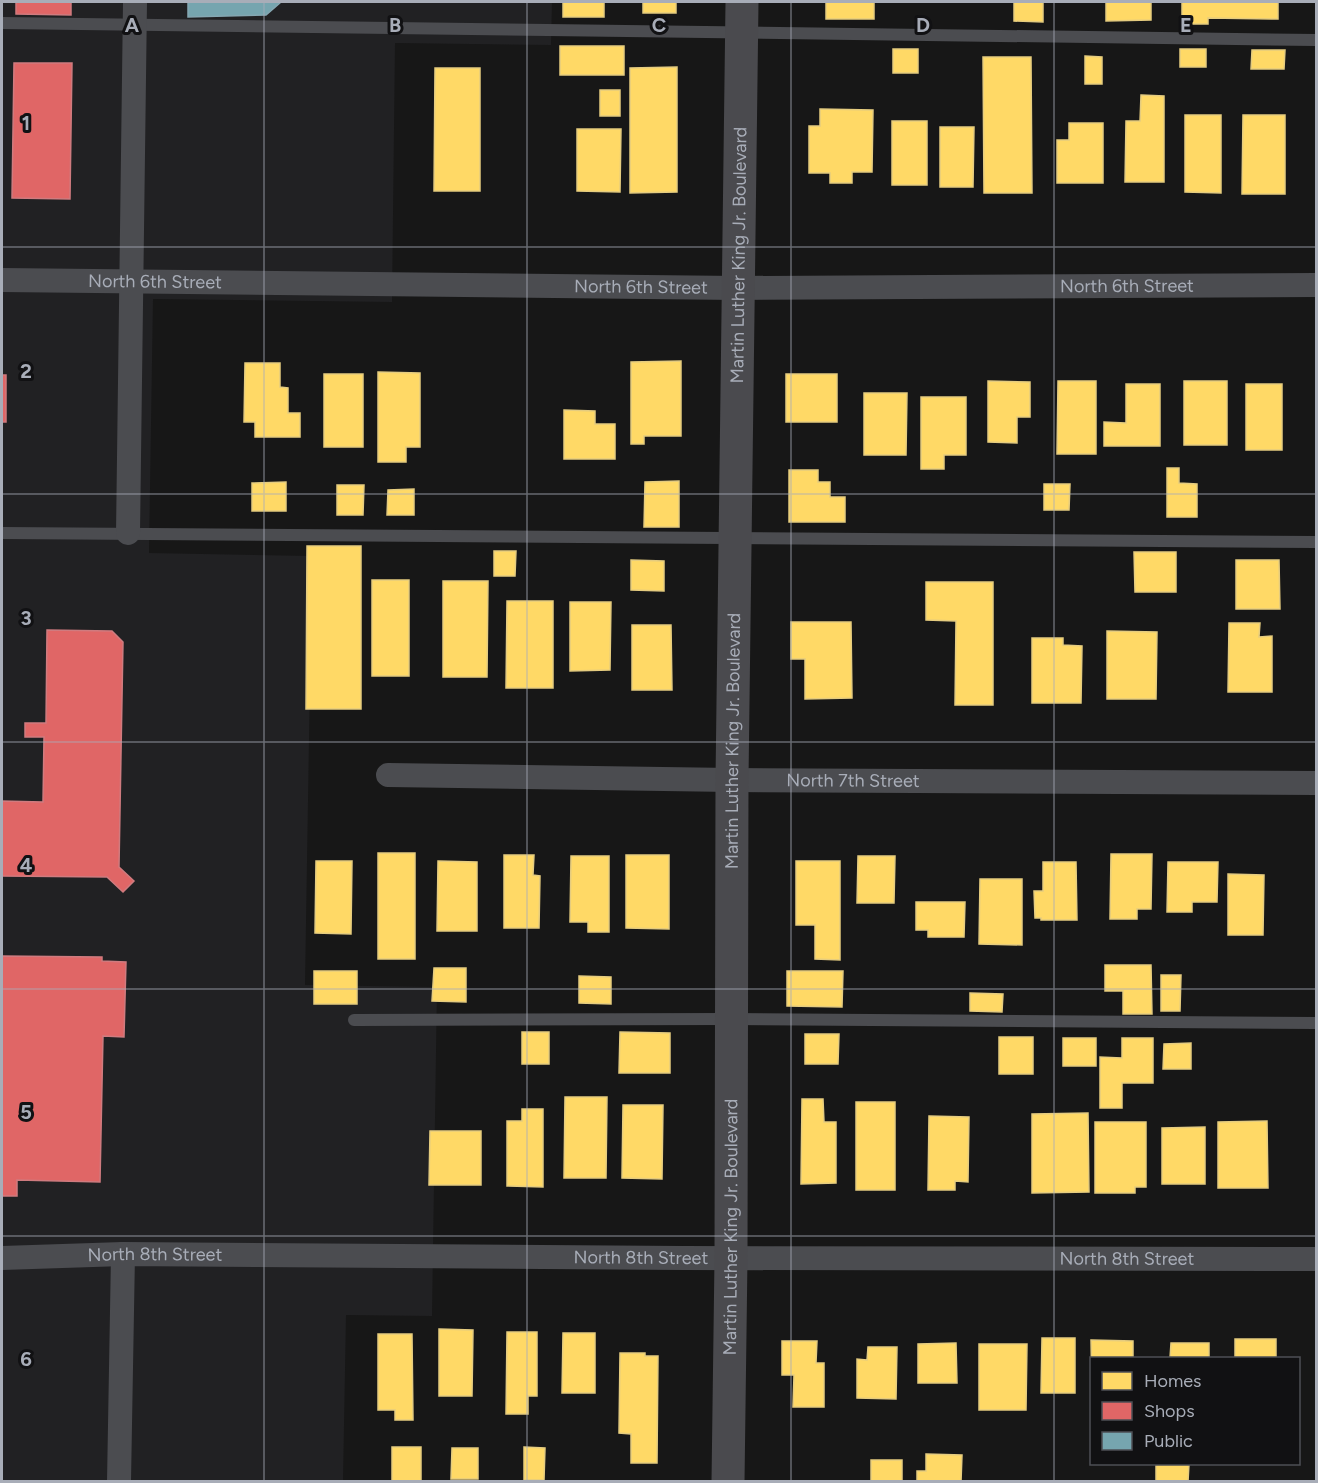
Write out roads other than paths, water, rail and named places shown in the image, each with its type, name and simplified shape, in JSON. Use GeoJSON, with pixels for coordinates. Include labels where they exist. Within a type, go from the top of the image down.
{"type":"FeatureCollection","features":[{"type":"Feature","properties":{"kind":"main road","name":"Martin Luther King Jr. Boulevard"},"geometry":{"type":"LineString","coordinates":[[728,1482],[732,780],[742,2]]}},
{"type":"Feature","properties":{"kind":"street"},"geometry":{"type":"LineString","coordinates":[[128,533],[135,13]]}},
{"type":"Feature","properties":{"kind":"street","name":"North 6th Street"},"geometry":{"type":"LineString","coordinates":[[2,280],[738,288],[1317,285]]}},
{"type":"Feature","properties":{"kind":"street","name":"North 7th Street"},"geometry":{"type":"LineString","coordinates":[[388,776],[1317,783]]}},
{"type":"Feature","properties":{"kind":"street"},"geometry":{"type":"LineString","coordinates":[[119,1482],[123,1254]]}},
{"type":"Feature","properties":{"kind":"street","name":"North 8th Street"},"geometry":{"type":"LineString","coordinates":[[2,1258],[123,1254],[1317,1259]]}},
{"type":"Feature","properties":{"kind":"lane"},"geometry":{"type":"LineString","coordinates":[[2,23],[135,13],[742,34],[1317,40]]}},
{"type":"Feature","properties":{"kind":"lane"},"geometry":{"type":"LineString","coordinates":[[2,533],[1317,542]]}},
{"type":"Feature","properties":{"kind":"lane"},"geometry":{"type":"LineString","coordinates":[[354,1020],[730,1019],[1317,1023]]}}]}
